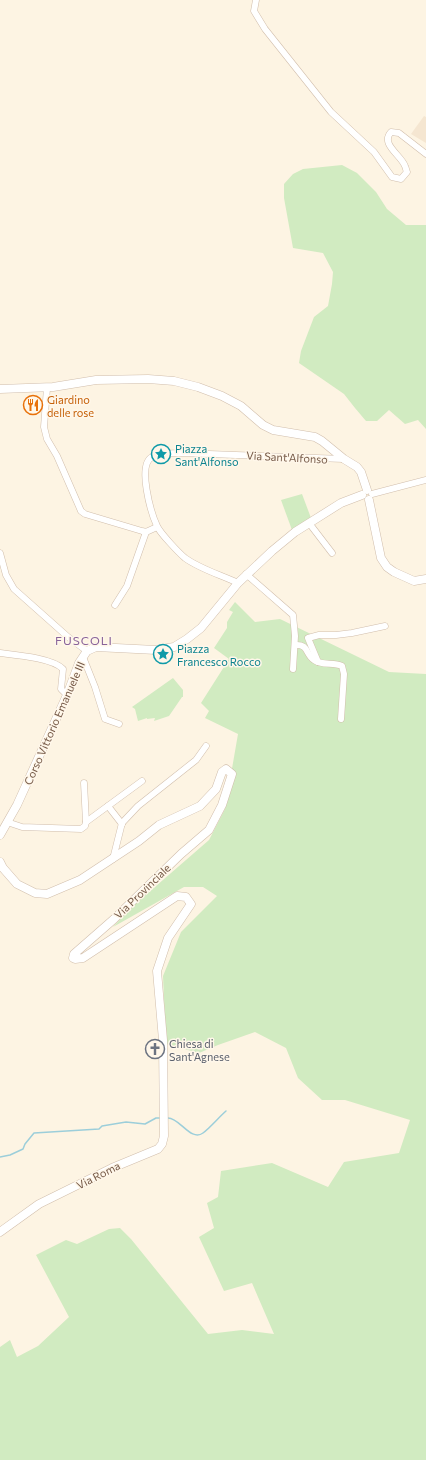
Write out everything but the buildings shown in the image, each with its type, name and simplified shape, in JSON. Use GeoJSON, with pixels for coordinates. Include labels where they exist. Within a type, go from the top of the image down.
{"type":"FeatureCollection","features":[{"type":"Feature","properties":{"kind":"street"},"geometry":{"type":"LineString","coordinates":[[256,0],[254,10],[265,29],[331,112],[374,152],[392,177],[401,179],[407,172],[405,165],[389,144],[388,139],[391,132],[399,133],[426,154]]}},
{"type":"Feature","properties":{"kind":"street"},"geometry":{"type":"LineString","coordinates":[[0,389],[47,388],[96,380],[148,379],[180,382],[204,389],[241,406],[263,425],[273,430],[315,437],[362,472],[381,558],[387,567],[394,572],[414,581],[426,579]]}},
{"type":"Feature","properties":{"kind":"street"},"geometry":{"type":"LineString","coordinates":[[47,388],[44,428],[47,439],[57,456],[81,511],[85,514],[146,532],[157,527],[185,558],[238,582]]}},
{"type":"Feature","properties":{"kind":"street","name":"Via Sant'Alfonso"},"geometry":{"type":"LineString","coordinates":[[157,527],[145,475],[145,468],[152,456],[182,453],[344,459]]}},
{"type":"Feature","properties":{"kind":"street"},"geometry":{"type":"LineString","coordinates":[[368,495],[426,480]]}},
{"type":"Feature","properties":{"kind":"street","name":"Corso Vittorio Emanuele III"},"geometry":{"type":"LineString","coordinates":[[0,835],[17,805],[85,654],[96,647],[156,650],[174,647],[201,628],[238,582],[283,542],[309,523],[341,503],[368,495]]}},
{"type":"Feature","properties":{"kind":"street"},"geometry":{"type":"LineString","coordinates":[[309,523],[332,554]]}},
{"type":"Feature","properties":{"kind":"street"},"geometry":{"type":"LineString","coordinates":[[115,605],[127,586],[146,532]]}},
{"type":"Feature","properties":{"kind":"street"},"geometry":{"type":"LineString","coordinates":[[0,553],[6,575],[14,589],[85,654],[104,719],[118,724]]}},
{"type":"Feature","properties":{"kind":"street"},"geometry":{"type":"LineString","coordinates":[[246,574],[293,615],[294,669]]}},
{"type":"Feature","properties":{"kind":"street"},"geometry":{"type":"LineString","coordinates":[[318,662],[308,638],[319,635],[352,633],[385,626]]}},
{"type":"Feature","properties":{"kind":"street"},"geometry":{"type":"LineString","coordinates":[[294,645],[302,645],[314,661],[321,664],[339,665],[344,669],[341,719]]}},
{"type":"Feature","properties":{"kind":"street"},"geometry":{"type":"LineString","coordinates":[[0,653],[28,657],[57,664],[63,669],[61,689],[66,695]]}},
{"type":"Feature","properties":{"kind":"street"},"geometry":{"type":"LineString","coordinates":[[112,858],[122,824],[138,806],[196,760],[206,746]]}},
{"type":"Feature","properties":{"kind":"street","name":"Via Provinciale"},"geometry":{"type":"LineString","coordinates":[[0,862],[3,868],[17,884],[35,893],[47,894],[80,880],[139,841],[158,825],[200,806],[216,789],[222,772],[226,768],[232,774],[222,805],[209,830],[181,854],[114,919],[74,954],[73,958],[83,958],[177,896],[186,897],[191,904],[168,938],[157,971],[162,1040],[164,1102]]}},
{"type":"Feature","properties":{"kind":"street"},"geometry":{"type":"LineString","coordinates":[[8,822],[22,827],[81,829],[85,826],[86,822],[142,780]]}},
{"type":"Feature","properties":{"kind":"street"},"geometry":{"type":"LineString","coordinates":[[84,782],[86,822]]}},
{"type":"Feature","properties":{"kind":"street"},"geometry":{"type":"LineString","coordinates":[[108,806],[122,824]]}},
{"type":"Feature","properties":{"kind":"street","name":"Via Roma"},"geometry":{"type":"LineString","coordinates":[[0,1232],[40,1204],[112,1168],[158,1149],[162,1144],[164,1136],[164,1102]]}},
{"type":"Feature","properties":{"kind":"shaded area"},"geometry":{"type":"Polygon","coordinates":[[[424,116],[426,117],[426,143],[411,134],[424,116]]]}},
{"type":"Feature","properties":{"kind":"green space"},"geometry":{"type":"Polygon","coordinates":[[[342,165],[357,173],[376,192],[387,209],[406,225],[426,225],[426,429],[418,420],[405,424],[389,410],[377,421],[366,421],[344,394],[299,363],[301,351],[314,317],[328,306],[333,272],[323,253],[293,248],[284,198],[284,184],[293,174],[303,169],[342,165]]]}},
{"type":"Feature","properties":{"kind":"green space"},"geometry":{"type":"Polygon","coordinates":[[[302,494],[311,518],[292,530],[281,500],[302,494]]]}},
{"type":"Feature","properties":{"kind":"green space"},"geometry":{"type":"Polygon","coordinates":[[[235,602],[255,622],[280,619],[389,672],[426,674],[426,1460],[0,1460],[0,1347],[10,1340],[17,1357],[38,1346],[69,1317],[36,1255],[66,1240],[77,1244],[109,1229],[120,1228],[131,1239],[208,1334],[242,1330],[274,1334],[252,1283],[224,1291],[199,1237],[214,1228],[207,1203],[218,1197],[221,1171],[272,1163],[328,1187],[344,1162],[399,1153],[410,1120],[345,1100],[322,1100],[298,1078],[286,1048],[255,1032],[199,1053],[166,1044],[163,976],[181,932],[217,896],[203,887],[184,887],[113,927],[133,906],[209,840],[225,809],[238,734],[205,718],[209,711],[201,703],[229,659],[214,648],[227,628],[227,622],[233,612],[229,610],[235,602]]]}},
{"type":"Feature","properties":{"kind":"green space"},"geometry":{"type":"Polygon","coordinates":[[[173,678],[183,690],[183,697],[169,716],[154,721],[155,718],[147,718],[138,721],[135,709],[132,707],[173,678]]]}},
{"type":"Feature","properties":{"kind":"waterway"},"geometry":{"type":"LineString","coordinates":[[168,1118],[177,1122],[190,1132],[199,1135],[206,1131],[226,1111]]}},
{"type":"Feature","properties":{"kind":"waterway"},"geometry":{"type":"LineString","coordinates":[[0,1157],[10,1155],[23,1149],[34,1133],[99,1129],[102,1126],[126,1122],[145,1124],[156,1118],[162,1118]]}},
{"type":"Feature","properties":{"kind":"place","name":"Giardino delle rose"},"geometry":{"type":"Point","coordinates":[33,405]}},
{"type":"Feature","properties":{"kind":"place","name":"Piazza Sant'Alfonso"},"geometry":{"type":"Point","coordinates":[161,454]}},
{"type":"Feature","properties":{"kind":"place","name":"Piazza Francesco Rocco"},"geometry":{"type":"Point","coordinates":[163,654]}},
{"type":"Feature","properties":{"kind":"place","name":"Chiesa di Sant'Agnese"},"geometry":{"type":"Point","coordinates":[155,1049]}},
{"type":"Feature","properties":{"kind":"district","name":"FUSCOLI"},"geometry":{"type":"Point","coordinates":[84,640]}}]}
